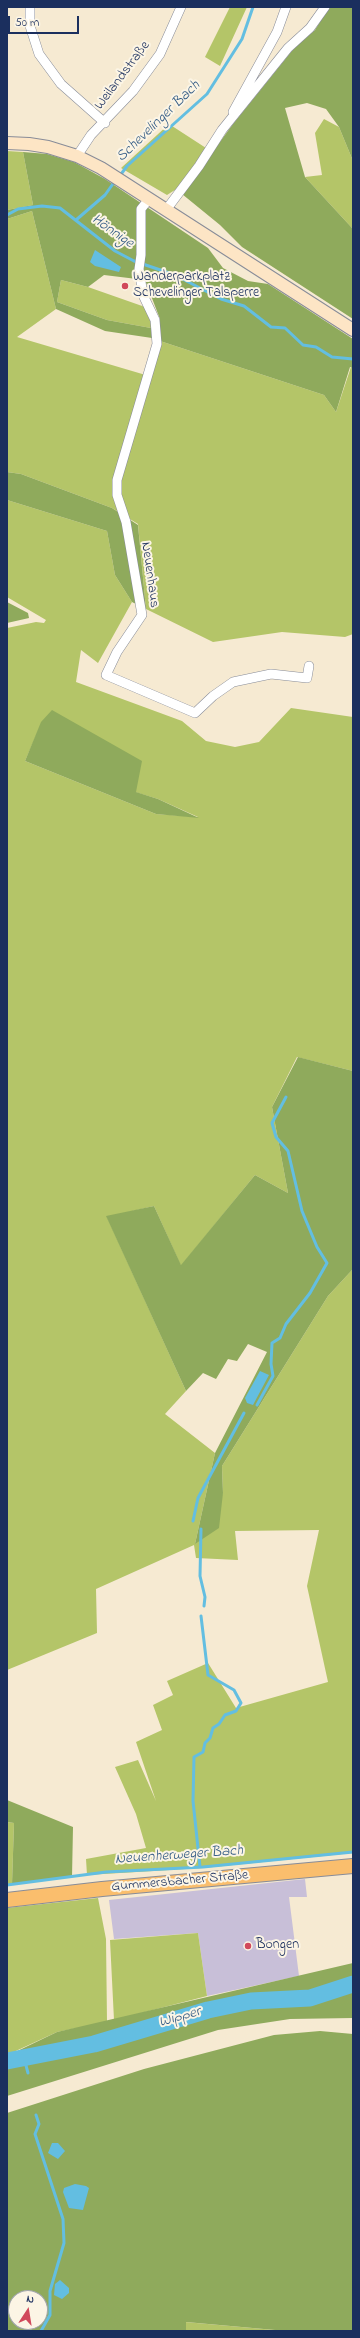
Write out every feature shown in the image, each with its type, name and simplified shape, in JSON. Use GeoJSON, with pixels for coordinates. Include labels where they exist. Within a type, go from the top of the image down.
{"type":"FeatureCollection","features":[{"type":"Feature","properties":{"kind":"main road"},"geometry":{"type":"LineString","coordinates":[[7,143],[48,147],[77,156],[117,178],[353,330]]}},
{"type":"Feature","properties":{"kind":"main road","name":"Gummersbacher Straße"},"geometry":{"type":"LineString","coordinates":[[7,1900],[102,1889],[353,1866]]}},
{"type":"Feature","properties":{"kind":"street"},"geometry":{"type":"LineString","coordinates":[[30,7],[30,26],[39,54],[61,84],[105,123]]}},
{"type":"Feature","properties":{"kind":"street","name":"Weilandstraße"},"geometry":{"type":"LineString","coordinates":[[77,156],[91,135],[105,123],[133,91],[160,54],[181,7]]}},
{"type":"Feature","properties":{"kind":"street"},"geometry":{"type":"LineString","coordinates":[[166,210],[199,166],[222,130],[277,32],[286,7]]}},
{"type":"Feature","properties":{"kind":"street"},"geometry":{"type":"LineString","coordinates":[[222,130],[288,48],[310,28],[325,7]]}},
{"type":"Feature","properties":{"kind":"street","name":"Neuenhaus"},"geometry":{"type":"LineString","coordinates":[[149,199],[141,210],[141,255],[139,270],[143,295],[155,320],[158,344],[117,480],[117,495],[126,522],[142,615],[117,652],[106,676],[195,713],[213,696],[233,682],[271,674],[307,678],[309,666]]}},
{"type":"Feature","properties":{"kind":"shaded area"},"geometry":{"type":"Polygon","coordinates":[[[305,1879],[307,1897],[289,1897],[299,1976],[207,1996],[198,1933],[114,1939],[109,1900],[305,1879]]]}},
{"type":"Feature","properties":{"kind":"green space"},"geometry":{"type":"Polygon","coordinates":[[[230,7],[247,7],[220,66],[205,57],[230,7]]]}},
{"type":"Feature","properties":{"kind":"green space"},"geometry":{"type":"Polygon","coordinates":[[[329,7],[353,7],[353,161],[339,127],[326,109],[307,103],[285,108],[305,177],[353,229],[353,319],[242,247],[220,225],[182,194],[233,124],[295,47],[315,30],[329,7]]]}},
{"type":"Feature","properties":{"kind":"green space"},"geometry":{"type":"Polygon","coordinates":[[[324,119],[339,127],[353,161],[353,229],[305,177],[322,175],[315,133],[324,119]]]}},
{"type":"Feature","properties":{"kind":"green space"},"geometry":{"type":"Polygon","coordinates":[[[169,124],[206,148],[181,186],[167,195],[121,168],[169,124]]]}},
{"type":"Feature","properties":{"kind":"green space"},"geometry":{"type":"Polygon","coordinates":[[[7,151],[23,152],[33,205],[7,210],[7,151]]]}},
{"type":"Feature","properties":{"kind":"green space"},"geometry":{"type":"Polygon","coordinates":[[[23,152],[47,154],[74,162],[105,179],[208,248],[223,268],[248,281],[268,284],[353,339],[353,368],[350,367],[336,412],[324,395],[157,340],[160,319],[145,280],[104,275],[88,287],[61,280],[57,302],[107,320],[151,328],[152,338],[105,331],[56,309],[32,211],[7,219],[7,210],[33,205],[23,152]]]}},
{"type":"Feature","properties":{"kind":"green space"},"geometry":{"type":"Polygon","coordinates":[[[32,211],[56,309],[17,337],[149,376],[157,340],[324,395],[336,412],[351,367],[353,368],[353,634],[345,637],[282,632],[213,642],[146,609],[138,524],[112,508],[21,474],[7,472],[7,219],[32,211]]]}},
{"type":"Feature","properties":{"kind":"green space"},"geometry":{"type":"Polygon","coordinates":[[[61,280],[88,287],[145,307],[152,322],[151,328],[107,320],[57,302],[61,280]]]}},
{"type":"Feature","properties":{"kind":"green space"},"geometry":{"type":"Polygon","coordinates":[[[7,472],[21,474],[112,508],[138,525],[146,609],[132,602],[115,575],[107,531],[7,500],[7,472]]]}},
{"type":"Feature","properties":{"kind":"green space"},"geometry":{"type":"Polygon","coordinates":[[[7,500],[107,531],[115,575],[132,602],[98,663],[81,650],[76,682],[182,721],[206,741],[235,747],[259,742],[291,708],[353,717],[353,1071],[297,1057],[272,1107],[288,1193],[255,1175],[181,1266],[154,1206],[107,1217],[186,1391],[165,1414],[215,1453],[195,1544],[223,1493],[222,1466],[328,1296],[353,1269],[353,1853],[203,1868],[87,1875],[86,1859],[146,1848],[136,1814],[115,1767],[138,1760],[156,1801],[136,1742],[162,1730],[153,1705],[173,1695],[167,1681],[208,1663],[236,1708],[328,1682],[307,1586],[319,1530],[235,1531],[238,1560],[196,1558],[194,1545],[96,1589],[97,1633],[7,1670],[7,628],[36,622],[44,623],[46,620],[7,597],[7,500]],[[42,722],[25,761],[156,814],[198,817],[158,799],[135,792],[42,722]]]}},
{"type":"Feature","properties":{"kind":"green space"},"geometry":{"type":"Polygon","coordinates":[[[7,602],[28,613],[29,618],[7,623],[7,602]]]}},
{"type":"Feature","properties":{"kind":"green space"},"geometry":{"type":"Polygon","coordinates":[[[52,710],[142,761],[136,792],[158,799],[199,818],[156,814],[25,761],[41,722],[52,710]]]}},
{"type":"Feature","properties":{"kind":"green space"},"geometry":{"type":"Polygon","coordinates":[[[298,1057],[353,1071],[353,1269],[328,1296],[222,1466],[223,1493],[219,1528],[195,1544],[215,1453],[267,1352],[248,1344],[237,1361],[228,1359],[216,1379],[203,1373],[186,1391],[106,1216],[154,1206],[181,1265],[255,1175],[288,1193],[272,1107],[298,1057]]]}},
{"type":"Feature","properties":{"kind":"green space"},"geometry":{"type":"Polygon","coordinates":[[[7,1800],[73,1827],[72,1877],[12,1884],[14,1823],[7,1822],[7,1800]]]}},
{"type":"Feature","properties":{"kind":"green space"},"geometry":{"type":"Polygon","coordinates":[[[7,1822],[14,1823],[12,1884],[7,1885],[7,1822]]]}},
{"type":"Feature","properties":{"kind":"green space"},"geometry":{"type":"Polygon","coordinates":[[[98,1898],[106,1939],[107,2022],[57,2032],[7,2055],[7,1908],[98,1898]]]}},
{"type":"Feature","properties":{"kind":"green space"},"geometry":{"type":"Polygon","coordinates":[[[198,1933],[207,1996],[114,2020],[110,1940],[198,1933]]]}},
{"type":"Feature","properties":{"kind":"green space"},"geometry":{"type":"Polygon","coordinates":[[[353,1963],[353,2018],[290,2019],[218,2030],[7,2096],[7,2056],[57,2032],[353,1963]]]}},
{"type":"Feature","properties":{"kind":"green space"},"geometry":{"type":"Polygon","coordinates":[[[320,2031],[353,2034],[353,2331],[286,2331],[186,2322],[186,2331],[7,2331],[7,2113],[144,2069],[274,2035],[320,2031]]]}},
{"type":"Feature","properties":{"kind":"green space"},"geometry":{"type":"Polygon","coordinates":[[[185,2322],[286,2331],[186,2331],[185,2322]]]}},
{"type":"Feature","properties":{"kind":"water"},"geometry":{"type":"Polygon","coordinates":[[[95,250],[121,267],[119,272],[95,266],[90,262],[95,250]]]}},
{"type":"Feature","properties":{"kind":"water"},"geometry":{"type":"Polygon","coordinates":[[[260,1371],[269,1375],[253,1405],[247,1403],[245,1398],[260,1371]]]}},
{"type":"Feature","properties":{"kind":"water"},"geometry":{"type":"Polygon","coordinates":[[[52,2143],[58,2143],[65,2151],[58,2159],[48,2153],[52,2143]]]}},
{"type":"Feature","properties":{"kind":"water"},"geometry":{"type":"Polygon","coordinates":[[[75,2184],[89,2188],[83,2210],[69,2208],[63,2192],[64,2188],[75,2184]]]}},
{"type":"Feature","properties":{"kind":"water"},"geometry":{"type":"Polygon","coordinates":[[[60,2280],[69,2288],[69,2293],[62,2299],[54,2295],[55,2284],[60,2280]]]}},
{"type":"Feature","properties":{"kind":"waterway","name":"Schevelinger Bach"},"geometry":{"type":"LineString","coordinates":[[119,177],[127,166],[207,94],[242,39],[253,7]]}},
{"type":"Feature","properties":{"kind":"waterway","name":"Schevelinger Bach"},"geometry":{"type":"LineString","coordinates":[[76,220],[105,195],[115,181]]}},
{"type":"Feature","properties":{"kind":"waterway","name":"Hönnige"},"geometry":{"type":"LineString","coordinates":[[7,215],[18,209],[42,206],[60,208],[115,251],[134,261],[175,275],[221,299],[244,306],[271,327],[285,328],[303,345],[316,347],[332,357],[353,359]]}},
{"type":"Feature","properties":{"kind":"waterway"},"geometry":{"type":"LineString","coordinates":[[257,1405],[273,1376],[271,1364],[272,1343],[280,1338],[286,1324],[310,1293],[327,1263],[317,1247],[302,1211],[288,1151],[276,1137],[272,1123],[286,1097]]}},
{"type":"Feature","properties":{"kind":"waterway"},"geometry":{"type":"LineString","coordinates":[[193,1521],[198,1498],[244,1413]]}},
{"type":"Feature","properties":{"kind":"waterway"},"geometry":{"type":"LineString","coordinates":[[201,1529],[200,1576],[205,1597],[204,1606]]}},
{"type":"Feature","properties":{"kind":"waterway"},"geometry":{"type":"LineString","coordinates":[[200,1867],[193,1801],[194,1757],[203,1752],[205,1743],[210,1738],[213,1728],[219,1724],[225,1715],[236,1711],[241,1703],[234,1690],[208,1675],[201,1616]]}},
{"type":"Feature","properties":{"kind":"waterway","name":"Neuenherweger Bach"},"geometry":{"type":"LineString","coordinates":[[7,1885],[106,1872],[203,1867],[353,1852]]}},
{"type":"Feature","properties":{"kind":"waterway","name":"Wipper"},"geometry":{"type":"LineString","coordinates":[[7,2061],[94,2044],[208,2010],[251,2001],[310,1998],[353,1984]]}},
{"type":"Feature","properties":{"kind":"waterway"},"geometry":{"type":"LineString","coordinates":[[24,2058],[28,2073]]}},
{"type":"Feature","properties":{"kind":"waterway"},"geometry":{"type":"LineString","coordinates":[[36,2115],[39,2124],[35,2134],[63,2219],[64,2243],[50,2291],[50,2315],[41,2331]]}},
{"type":"Feature","properties":{"kind":"place","name":"Wanderparkplatz Schevelinger Talsperre"},"geometry":{"type":"Point","coordinates":[125,286]}},
{"type":"Feature","properties":{"kind":"place","name":"Bongen"},"geometry":{"type":"Point","coordinates":[248,1946]}}]}
